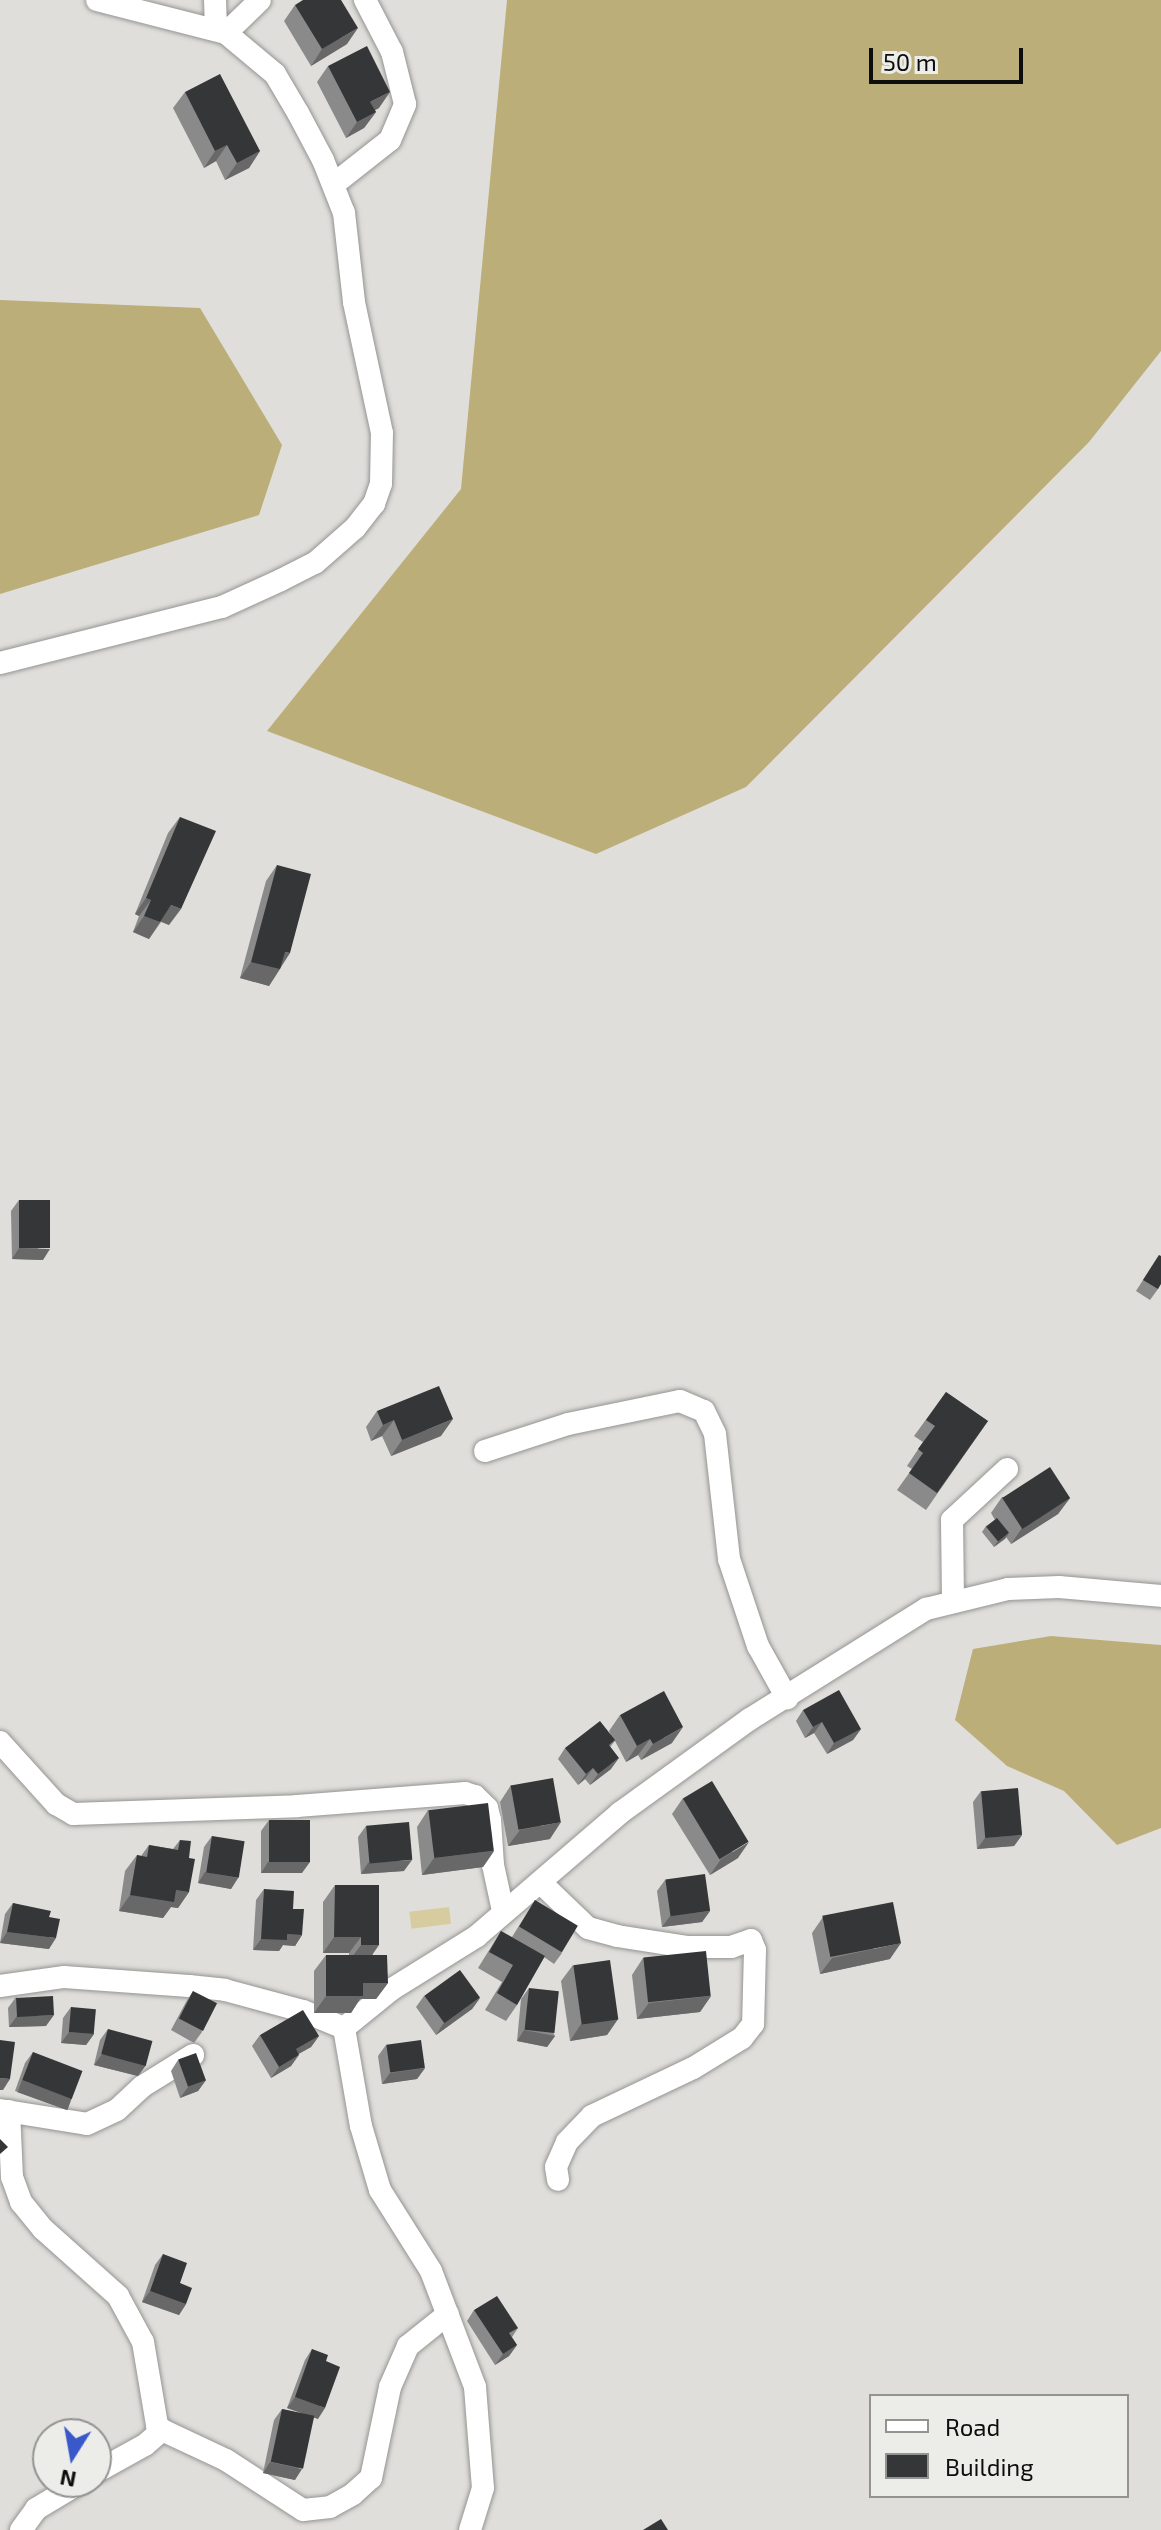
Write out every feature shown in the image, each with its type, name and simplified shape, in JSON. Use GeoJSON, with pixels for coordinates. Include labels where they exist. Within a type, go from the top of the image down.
{"type":"FeatureCollection","features":[{"type":"Feature","properties":{"kind":"street"},"geometry":{"type":"LineString","coordinates":[[0,663],[222,607],[315,563],[355,528],[374,504],[381,484],[382,433],[354,302],[344,213],[334,184],[275,74],[221,31],[133,12],[97,0]]}},
{"type":"Feature","properties":{"kind":"street"},"geometry":{"type":"LineString","coordinates":[[215,0],[221,31]]}},
{"type":"Feature","properties":{"kind":"street"},"geometry":{"type":"LineString","coordinates":[[221,31],[260,0]]}},
{"type":"Feature","properties":{"kind":"street"},"geometry":{"type":"LineString","coordinates":[[334,184],[390,140],[405,104],[392,52],[365,0]]}},
{"type":"Feature","properties":{"kind":"street"},"geometry":{"type":"LineString","coordinates":[[485,1451],[568,1424],[680,1401],[704,1411],[715,1434],[729,1559],[758,1646],[787,1698]]}},
{"type":"Feature","properties":{"kind":"street"},"geometry":{"type":"LineString","coordinates":[[953,1601],[952,1520],[1007,1469]]}},
{"type":"Feature","properties":{"kind":"street"},"geometry":{"type":"LineString","coordinates":[[344,2028],[392,1989],[477,1936],[620,1813],[750,1719],[926,1609],[1008,1589],[1059,1587],[1161,1596]]}},
{"type":"Feature","properties":{"kind":"street"},"geometry":{"type":"LineString","coordinates":[[0,1742],[56,1804],[73,1814],[297,1806],[465,1793],[475,1796],[487,1808],[490,1820],[493,1865],[503,1911]]}},
{"type":"Feature","properties":{"kind":"street"},"geometry":{"type":"LineString","coordinates":[[540,1882],[588,1928],[617,1936],[688,1947],[731,1947],[751,1940],[755,1950],[756,2008],[753,2024],[748,2031],[727,2050],[592,2116],[567,2142],[556,2167],[558,2180]]}},
{"type":"Feature","properties":{"kind":"street"},"geometry":{"type":"LineString","coordinates":[[0,1986],[64,1977],[225,1990],[303,2011],[344,2028]]}},
{"type":"Feature","properties":{"kind":"street"},"geometry":{"type":"LineString","coordinates":[[344,2028],[361,2126],[380,2190],[431,2271],[468,2365],[478,2405],[483,2488],[470,2530]]}},
{"type":"Feature","properties":{"kind":"street"},"geometry":{"type":"LineString","coordinates":[[193,2055],[143,2086],[117,2110],[87,2124],[5,2111],[12,2177],[21,2202],[43,2229],[118,2296],[143,2342],[157,2425],[226,2460],[303,2510],[330,2507],[371,2478],[390,2387],[408,2346],[448,2314]]}},
{"type":"Feature","properties":{"kind":"street"},"geometry":{"type":"LineString","coordinates":[[112,2463],[145,2445],[162,2430]]}},
{"type":"Feature","properties":{"kind":"street"},"geometry":{"type":"LineString","coordinates":[[21,2530],[36,2509],[54,2498]]}},
{"type":"Feature","properties":{"kind":"shaded area"},"geometry":{"type":"Polygon","coordinates":[[[507,0],[1161,0],[1161,351],[1089,442],[746,787],[596,854],[267,731],[461,489],[507,0]]]}},
{"type":"Feature","properties":{"kind":"shaded area"},"geometry":{"type":"Polygon","coordinates":[[[0,300],[200,308],[282,445],[259,515],[0,594],[0,300]]]}},
{"type":"Feature","properties":{"kind":"shaded area"},"geometry":{"type":"Polygon","coordinates":[[[1051,1636],[1161,1645],[1161,1828],[1117,1845],[1064,1791],[1007,1766],[955,1720],[973,1649],[1051,1636]]]}},
{"type":"Feature","properties":{"kind":"shaded area"},"geometry":{"type":"Polygon","coordinates":[[[449,1907],[451,1924],[411,1929],[409,1912],[449,1907]]]}},
{"type":"Feature","properties":{"kind":"building"},"geometry":{"type":"Polygon","coordinates":[[[303,0],[341,0],[358,28],[322,49],[295,5],[303,0]]]}},
{"type":"Feature","properties":{"kind":"building"},"geometry":{"type":"Polygon","coordinates":[[[367,46],[390,92],[370,102],[376,112],[357,122],[328,66],[367,46]]]}},
{"type":"Feature","properties":{"kind":"building"},"geometry":{"type":"Polygon","coordinates":[[[220,74],[260,151],[237,163],[227,145],[215,151],[185,92],[220,74]]]}},
{"type":"Feature","properties":{"kind":"building"},"geometry":{"type":"Polygon","coordinates":[[[180,817],[216,831],[181,909],[171,905],[160,922],[144,916],[151,900],[146,898],[180,817]]]}},
{"type":"Feature","properties":{"kind":"building"},"geometry":{"type":"Polygon","coordinates":[[[277,865],[311,874],[290,953],[285,952],[280,969],[251,962],[277,865]]]}},
{"type":"Feature","properties":{"kind":"building"},"geometry":{"type":"Polygon","coordinates":[[[19,1200],[50,1200],[50,1248],[19,1248],[19,1200]]]}},
{"type":"Feature","properties":{"kind":"building"},"geometry":{"type":"Polygon","coordinates":[[[1159,1255],[1161,1284],[1158,1289],[1143,1280],[1159,1255]]]}},
{"type":"Feature","properties":{"kind":"building"},"geometry":{"type":"Polygon","coordinates":[[[439,1386],[453,1419],[402,1440],[394,1420],[383,1425],[377,1411],[439,1386]]]}},
{"type":"Feature","properties":{"kind":"building"},"geometry":{"type":"Polygon","coordinates":[[[946,1392],[988,1421],[937,1493],[909,1473],[923,1453],[918,1449],[935,1426],[926,1420],[946,1392]]]}},
{"type":"Feature","properties":{"kind":"building"},"geometry":{"type":"Polygon","coordinates":[[[1050,1467],[1070,1498],[1022,1529],[1002,1498],[1050,1467]]]}},
{"type":"Feature","properties":{"kind":"building"},"geometry":{"type":"Polygon","coordinates":[[[997,1518],[1009,1533],[998,1542],[986,1527],[997,1518]]]}},
{"type":"Feature","properties":{"kind":"building"},"geometry":{"type":"Polygon","coordinates":[[[839,1690],[861,1729],[834,1743],[822,1722],[813,1727],[803,1710],[839,1690]]]}},
{"type":"Feature","properties":{"kind":"building"},"geometry":{"type":"Polygon","coordinates":[[[664,1691],[683,1727],[653,1744],[650,1739],[637,1746],[620,1715],[664,1691]]]}},
{"type":"Feature","properties":{"kind":"building"},"geometry":{"type":"Polygon","coordinates":[[[600,1721],[615,1740],[609,1745],[619,1758],[598,1774],[593,1768],[586,1774],[565,1748],[600,1721]]]}},
{"type":"Feature","properties":{"kind":"building"},"geometry":{"type":"Polygon","coordinates":[[[553,1778],[561,1822],[518,1830],[511,1785],[553,1778]]]}},
{"type":"Feature","properties":{"kind":"building"},"geometry":{"type":"Polygon","coordinates":[[[712,1781],[749,1842],[719,1859],[683,1799],[712,1781]]]}},
{"type":"Feature","properties":{"kind":"building"},"geometry":{"type":"Polygon","coordinates":[[[1018,1788],[1022,1835],[985,1838],[981,1791],[1018,1788]]]}},
{"type":"Feature","properties":{"kind":"building"},"geometry":{"type":"Polygon","coordinates":[[[488,1803],[494,1851],[434,1858],[428,1810],[488,1803]]]}},
{"type":"Feature","properties":{"kind":"building"},"geometry":{"type":"Polygon","coordinates":[[[269,1820],[310,1820],[310,1862],[269,1862],[269,1820]]]}},
{"type":"Feature","properties":{"kind":"building"},"geometry":{"type":"Polygon","coordinates":[[[409,1822],[412,1860],[369,1864],[366,1826],[409,1822]]]}},
{"type":"Feature","properties":{"kind":"building"},"geometry":{"type":"Polygon","coordinates":[[[212,1836],[245,1841],[239,1878],[206,1873],[212,1836]]]}},
{"type":"Feature","properties":{"kind":"building"},"geometry":{"type":"Polygon","coordinates":[[[180,1840],[191,1841],[189,1858],[195,1859],[189,1892],[176,1890],[174,1902],[130,1895],[137,1855],[147,1857],[149,1845],[178,1850],[180,1840]]]}},
{"type":"Feature","properties":{"kind":"building"},"geometry":{"type":"Polygon","coordinates":[[[705,1874],[710,1911],[671,1916],[665,1880],[705,1874]]]}},
{"type":"Feature","properties":{"kind":"building"},"geometry":{"type":"Polygon","coordinates":[[[335,1885],[379,1885],[379,1945],[361,1945],[361,1937],[334,1937],[335,1885]]]}},
{"type":"Feature","properties":{"kind":"building"},"geometry":{"type":"Polygon","coordinates":[[[264,1889],[294,1891],[293,1909],[304,1909],[302,1935],[287,1934],[287,1940],[261,1939],[264,1889]]]}},
{"type":"Feature","properties":{"kind":"building"},"geometry":{"type":"Polygon","coordinates":[[[535,1900],[578,1926],[562,1952],[519,1927],[535,1900]]]}},
{"type":"Feature","properties":{"kind":"building"},"geometry":{"type":"Polygon","coordinates":[[[893,1902],[901,1943],[830,1957],[822,1916],[893,1902]]]}},
{"type":"Feature","properties":{"kind":"building"},"geometry":{"type":"Polygon","coordinates":[[[13,1903],[51,1911],[49,1917],[60,1919],[56,1938],[7,1932],[13,1903]]]}},
{"type":"Feature","properties":{"kind":"building"},"geometry":{"type":"Polygon","coordinates":[[[501,1931],[545,1956],[517,2005],[497,1993],[513,1965],[489,1952],[501,1931]]]}},
{"type":"Feature","properties":{"kind":"building"},"geometry":{"type":"Polygon","coordinates":[[[706,1951],[711,1996],[648,2002],[643,1958],[706,1951]]]}},
{"type":"Feature","properties":{"kind":"building"},"geometry":{"type":"Polygon","coordinates":[[[326,1955],[387,1955],[388,1983],[363,1983],[363,1996],[326,1996],[326,1955]]]}},
{"type":"Feature","properties":{"kind":"building"},"geometry":{"type":"Polygon","coordinates":[[[610,1960],[618,2019],[582,2025],[573,1965],[610,1960]]]}},
{"type":"Feature","properties":{"kind":"building"},"geometry":{"type":"Polygon","coordinates":[[[460,1970],[480,1998],[444,2023],[424,1996],[460,1970]]]}},
{"type":"Feature","properties":{"kind":"building"},"geometry":{"type":"Polygon","coordinates":[[[529,1988],[559,1991],[554,2033],[525,2030],[529,1988]]]}},
{"type":"Feature","properties":{"kind":"building"},"geometry":{"type":"Polygon","coordinates":[[[193,1991],[217,2003],[203,2031],[179,2019],[193,1991]]]}},
{"type":"Feature","properties":{"kind":"building"},"geometry":{"type":"Polygon","coordinates":[[[53,1996],[54,2015],[17,2017],[16,1998],[53,1996]]]}},
{"type":"Feature","properties":{"kind":"building"},"geometry":{"type":"Polygon","coordinates":[[[71,2007],[96,2009],[94,2034],[69,2032],[71,2007]]]}},
{"type":"Feature","properties":{"kind":"building"},"geometry":{"type":"Polygon","coordinates":[[[303,2010],[319,2036],[296,2049],[299,2055],[279,2067],[260,2035],[303,2010]]]}},
{"type":"Feature","properties":{"kind":"building"},"geometry":{"type":"Polygon","coordinates":[[[108,2029],[152,2041],[146,2066],[101,2054],[108,2029]]]}},
{"type":"Feature","properties":{"kind":"building"},"geometry":{"type":"Polygon","coordinates":[[[0,2040],[15,2042],[10,2079],[0,2078],[0,2040]]]}},
{"type":"Feature","properties":{"kind":"building"},"geometry":{"type":"Polygon","coordinates":[[[421,2040],[425,2068],[390,2073],[386,2045],[421,2040]]]}},
{"type":"Feature","properties":{"kind":"building"},"geometry":{"type":"Polygon","coordinates":[[[33,2052],[82,2071],[72,2099],[22,2080],[33,2052]]]}},
{"type":"Feature","properties":{"kind":"building"},"geometry":{"type":"Polygon","coordinates":[[[196,2053],[206,2080],[188,2087],[178,2059],[196,2053]]]}},
{"type":"Feature","properties":{"kind":"building"},"geometry":{"type":"Polygon","coordinates":[[[0,2139],[8,2147],[0,2154],[0,2139]]]}},
{"type":"Feature","properties":{"kind":"building"},"geometry":{"type":"Polygon","coordinates":[[[163,2254],[187,2263],[180,2283],[192,2288],[186,2304],[150,2291],[163,2254]]]}},
{"type":"Feature","properties":{"kind":"building"},"geometry":{"type":"Polygon","coordinates":[[[497,2296],[518,2328],[509,2333],[517,2345],[503,2354],[474,2310],[497,2296]]]}},
{"type":"Feature","properties":{"kind":"building"},"geometry":{"type":"Polygon","coordinates":[[[312,2349],[328,2355],[326,2361],[340,2367],[325,2408],[295,2397],[312,2349]]]}},
{"type":"Feature","properties":{"kind":"building"},"geometry":{"type":"Polygon","coordinates":[[[282,2409],[314,2416],[303,2469],[271,2462],[282,2409]]]}},
{"type":"Feature","properties":{"kind":"building"},"geometry":{"type":"Polygon","coordinates":[[[661,2519],[668,2530],[643,2530],[661,2519]]]}}]}
